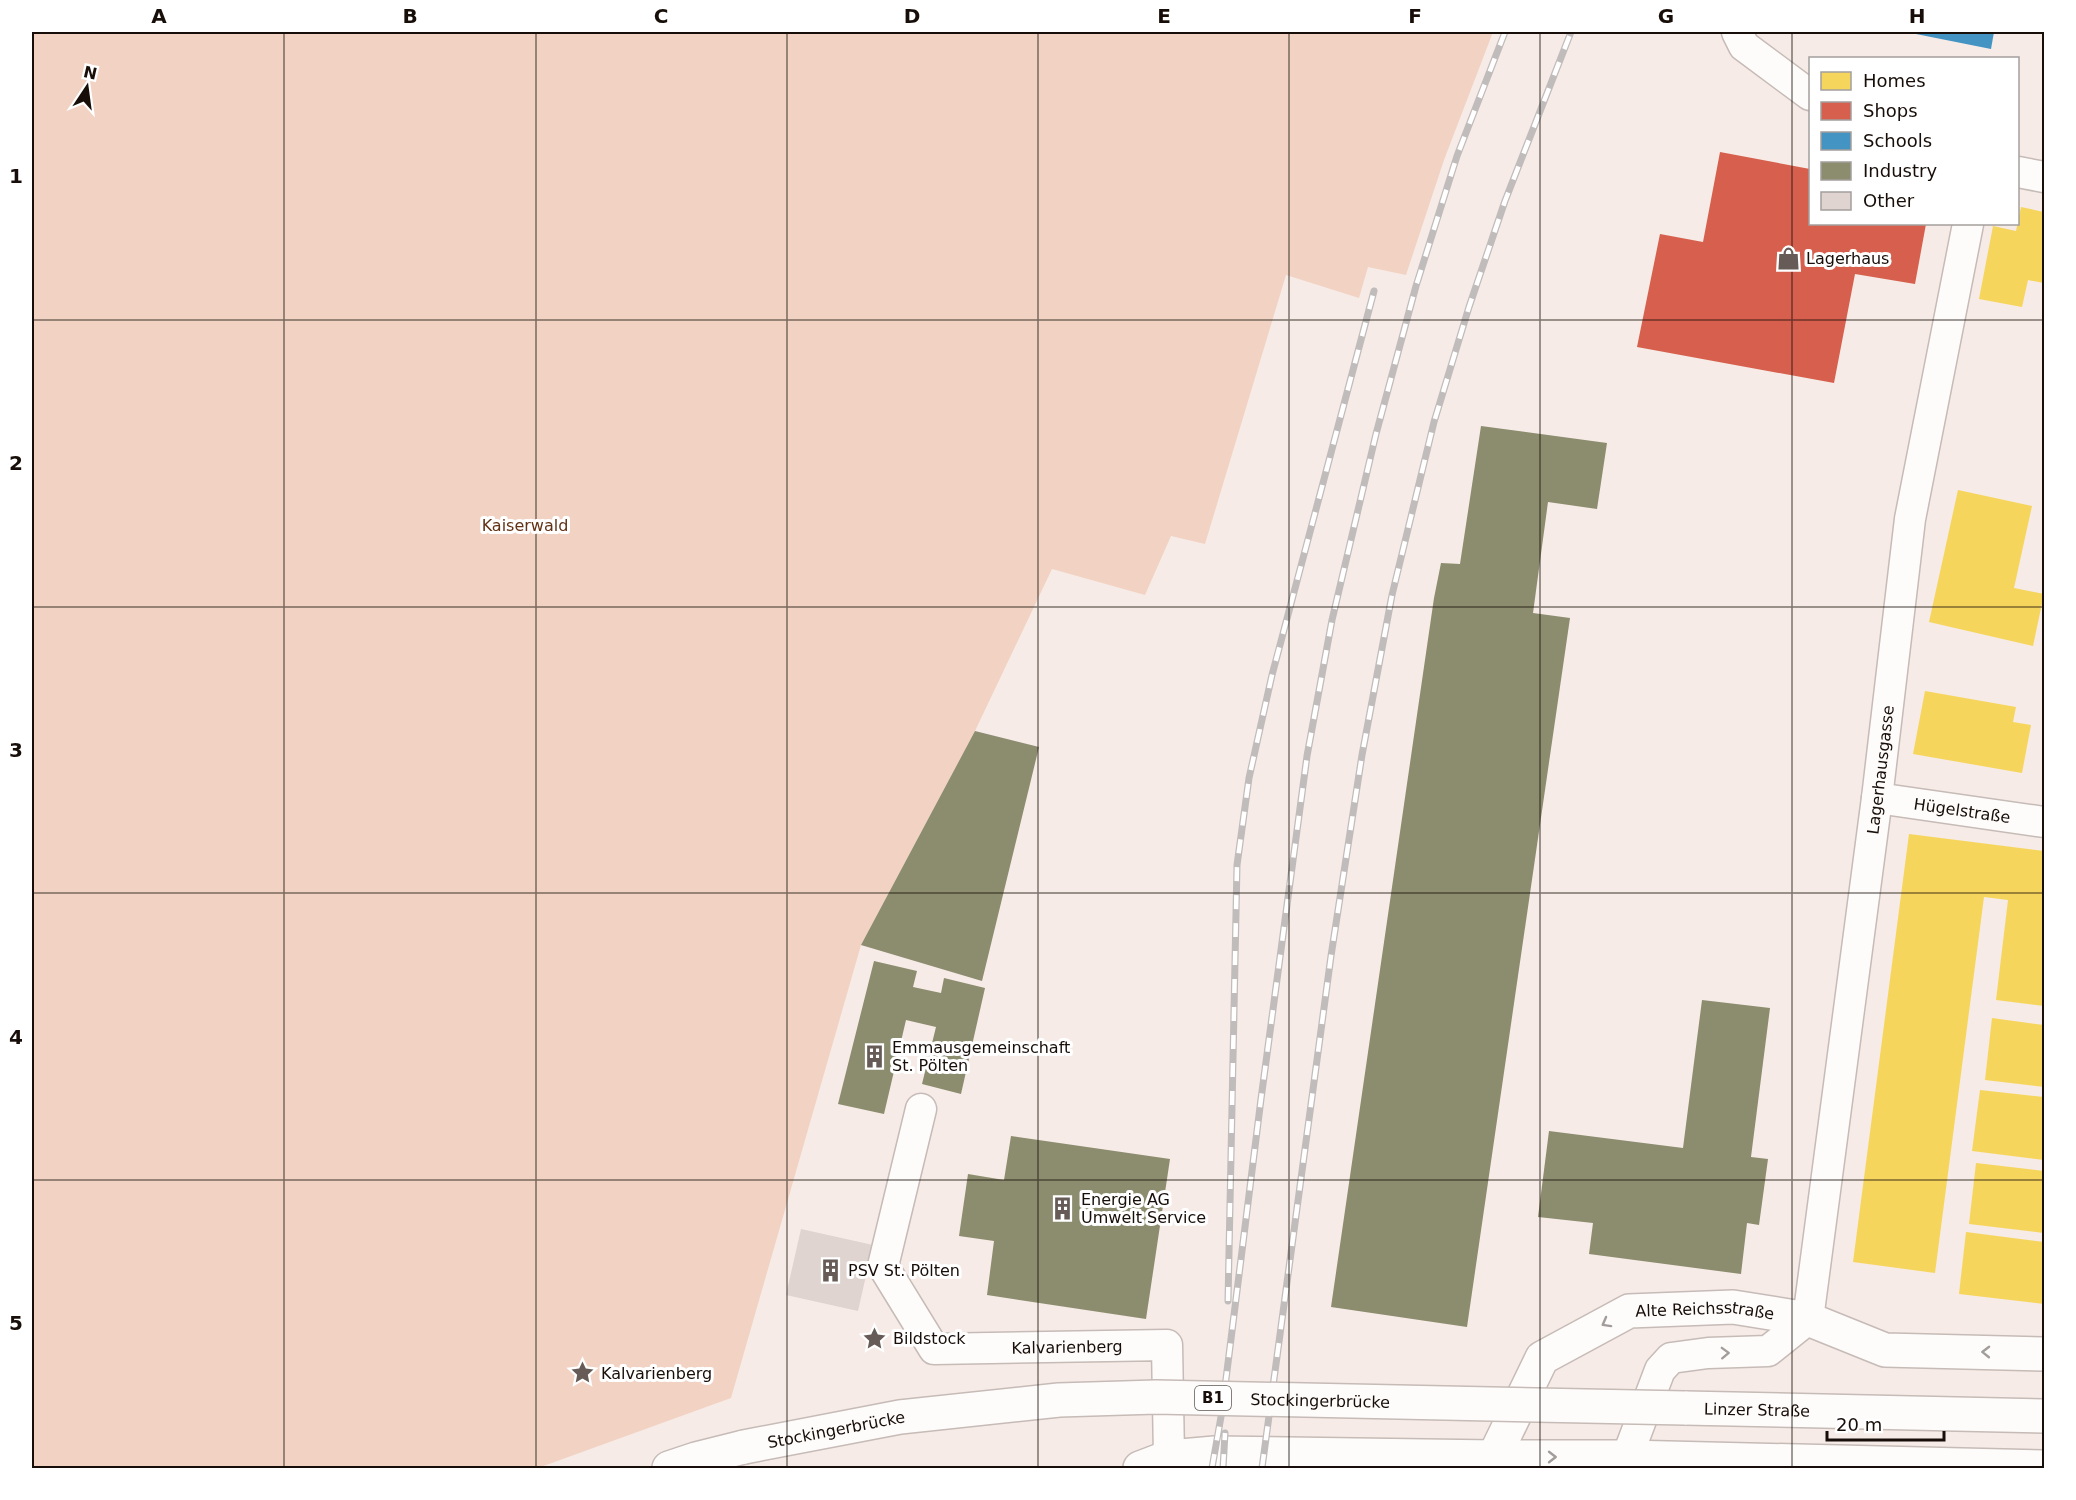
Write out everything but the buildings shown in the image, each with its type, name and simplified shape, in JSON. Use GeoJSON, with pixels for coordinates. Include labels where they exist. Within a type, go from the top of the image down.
{"type":"FeatureCollection","features":[{"type":"Feature","properties":{"kind":"street"},"geometry":{"type":"LineString","coordinates":[[1737,32],[1744,46],[1809,94]]}},
{"type":"Feature","properties":{"kind":"street"},"geometry":{"type":"LineString","coordinates":[[2019,172],[2044,177]]}},
{"type":"Feature","properties":{"kind":"street","name":"Lagerhausgasse"},"geometry":{"type":"LineString","coordinates":[[1808,1319],[1877,798],[1910,519],[1968,225]]}},
{"type":"Feature","properties":{"kind":"street","name":"Hügelstraße"},"geometry":{"type":"LineString","coordinates":[[1877,798],[2044,822]]}},
{"type":"Feature","properties":{"kind":"street","name":"Kalvarienberg"},"geometry":{"type":"LineString","coordinates":[[921,1109],[883,1266],[934,1349],[1167,1345],[1154,1462]]}},
{"type":"Feature","properties":{"kind":"street","name":"Alte Reichsstraße"},"geometry":{"type":"LineString","coordinates":[[1494,1457],[1542,1358],[1629,1311],[1734,1307],[1808,1319],[1885,1350],[2044,1354]]}},
{"type":"Feature","properties":{"kind":"street","name":"Alte Reichsstraße"},"geometry":{"type":"LineString","coordinates":[[1627,1457],[1660,1370],[1671,1358],[1708,1353],[1768,1351],[1808,1319]]}},
{"type":"Feature","properties":{"kind":"street","name":"Stockingerbrücke"},"geometry":{"type":"LineString","coordinates":[[669,1468],[744,1448],[900,1416],[1059,1400],[1156,1397],[1685,1408]]}},
{"type":"Feature","properties":{"kind":"street","name":"Linzer Straße"},"geometry":{"type":"LineString","coordinates":[[1685,1408],[2044,1416]]}},
{"type":"Feature","properties":{"kind":"street"},"geometry":{"type":"LineString","coordinates":[[1154,1462],[1215,1453],[1627,1457],[2044,1467]]}},
{"type":"Feature","properties":{"kind":"green space","name":"Kaiserwald"},"geometry":{"type":"Polygon","coordinates":[[[32,32],[1493,32],[1444,160],[1406,275],[1368,267],[1359,298],[1286,275],[1205,544],[1171,536],[1145,595],[1052,569],[975,731],[861,945],[731,1398],[538,1468],[32,1468],[32,32]]]}},
{"type":"Feature","properties":{"kind":"railway"},"geometry":{"type":"LineString","coordinates":[[1212,1468],[1222,1411],[1307,756],[1332,620],[1376,434],[1416,286],[1457,156],[1505,32]]}},
{"type":"Feature","properties":{"kind":"railway"},"geometry":{"type":"LineString","coordinates":[[1262,1468],[1331,956],[1362,755],[1392,595],[1434,422],[1469,307],[1505,201],[1571,32]]}},
{"type":"Feature","properties":{"kind":"railway"},"geometry":{"type":"LineString","coordinates":[[1228,1301],[1237,865],[1249,778],[1272,675],[1374,291]]}},
{"type":"Feature","properties":{"kind":"railway"},"geometry":{"type":"LineString","coordinates":[[1223,1468],[1225,1433]]}},
{"type":"Feature","properties":{"kind":"place","name":"Lagerhaus"},"geometry":{"type":"Point","coordinates":[1788,258]}},
{"type":"Feature","properties":{"kind":"place","name":"Emmausgemeinschaft St. Pölten"},"geometry":{"type":"Point","coordinates":[874,1056]}},
{"type":"Feature","properties":{"kind":"place","name":"Energie AG Umwelt Service"},"geometry":{"type":"Point","coordinates":[1063,1208]}},
{"type":"Feature","properties":{"kind":"place","name":"PSV St. Pölten"},"geometry":{"type":"Point","coordinates":[830,1270]}},
{"type":"Feature","properties":{"kind":"place","name":"Bildstock"},"geometry":{"type":"Point","coordinates":[875,1338]}},
{"type":"Feature","properties":{"kind":"place","name":"Kalvarienberg"},"geometry":{"type":"Point","coordinates":[583,1373]}}]}
